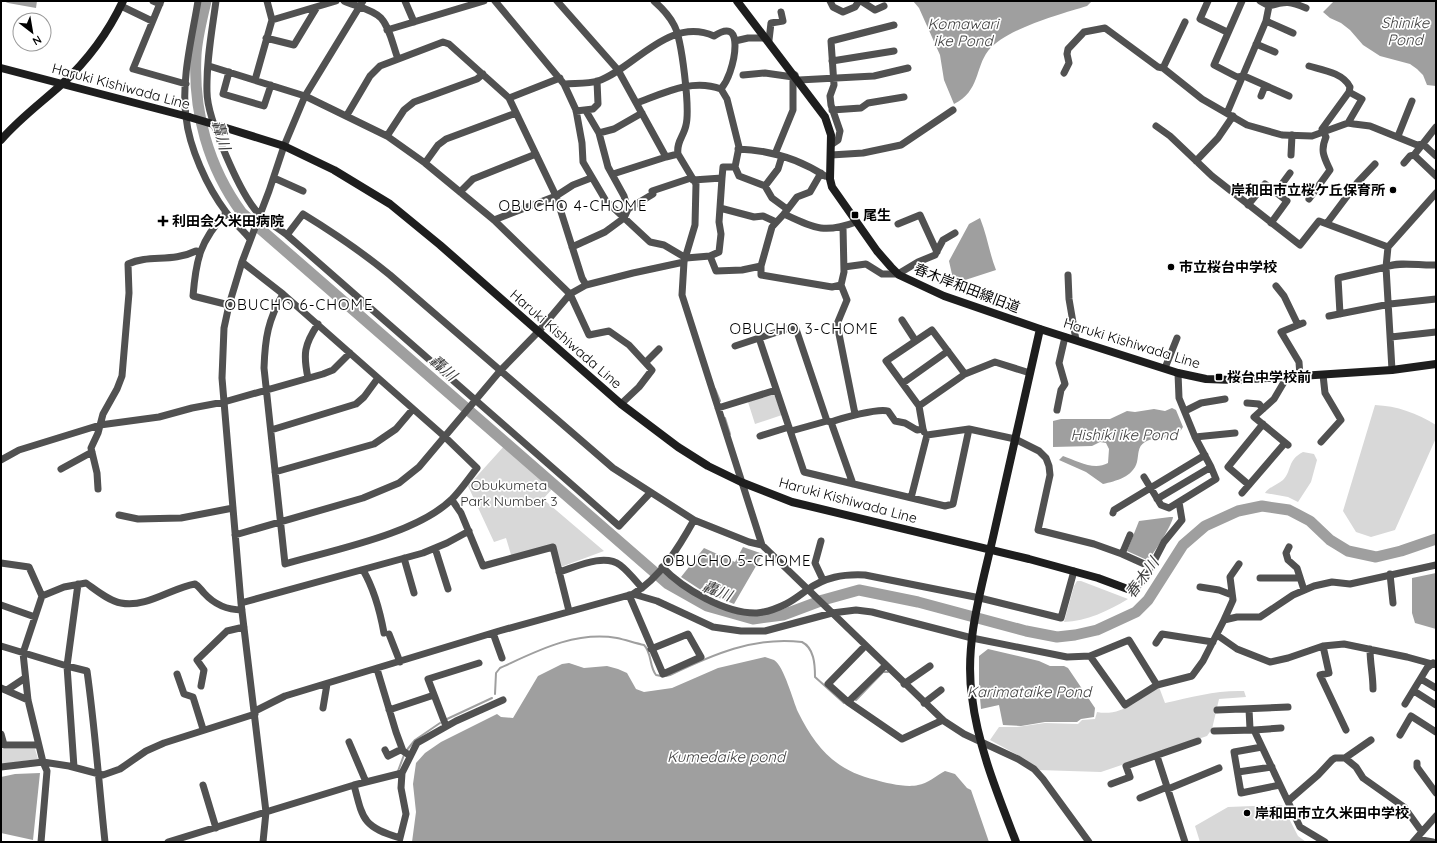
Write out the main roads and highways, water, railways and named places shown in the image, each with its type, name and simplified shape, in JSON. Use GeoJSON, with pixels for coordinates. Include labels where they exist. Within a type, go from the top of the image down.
{"type":"FeatureCollection","features":[{"type":"Feature","properties":{"kind":"main road","name":"春木岸和田線旧道"},"geometry":{"type":"LineString","coordinates":[[737,1],[768,39],[825,117],[831,135],[832,144],[830,179],[832,187],[877,251],[898,274],[944,296],[1040,329]]}},
{"type":"Feature","properties":{"kind":"main road"},"geometry":{"type":"LineString","coordinates":[[1,140],[12,127],[63,84],[97,47],[122,4]]}},
{"type":"Feature","properties":{"kind":"main road","name":"Haruki Kishiwada Line"},"geometry":{"type":"LineString","coordinates":[[1,68],[223,127],[284,146],[334,170],[390,204],[440,245],[621,404],[678,447],[708,466],[741,482],[792,502],[991,549],[1074,571],[1133,591]]}},
{"type":"Feature","properties":{"kind":"main road"},"geometry":{"type":"LineString","coordinates":[[1016,842],[990,772],[982,742],[971,697],[970,659],[974,625],[1040,329]]}},
{"type":"Feature","properties":{"kind":"main road","name":"Haruki Kishiwada Line"},"geometry":{"type":"LineString","coordinates":[[1040,329],[1178,373],[1219,380],[1392,370],[1436,364]]}},
{"type":"Feature","properties":{"kind":"water"},"geometry":{"type":"Polygon","coordinates":[[[3,1],[37,1],[36,8],[3,1]]]}},
{"type":"Feature","properties":{"kind":"water","name":"Komawari ike Pond"},"geometry":{"type":"Polygon","coordinates":[[[913,1],[1092,1],[1087,6],[1020,29],[996,43],[988,51],[984,58],[973,86],[962,99],[954,104],[944,80],[940,55],[919,8],[913,1]]]}},
{"type":"Feature","properties":{"kind":"water","name":"Shinike Pond"},"geometry":{"type":"Polygon","coordinates":[[[1334,1],[1436,1],[1436,86],[1427,85],[1423,75],[1410,64],[1380,56],[1363,45],[1350,30],[1341,23],[1330,18],[1323,12],[1334,1]]]}},
{"type":"Feature","properties":{"kind":"water"},"geometry":{"type":"Polygon","coordinates":[[[980,218],[996,270],[959,282],[953,279],[949,261],[969,224],[980,218]]]}},
{"type":"Feature","properties":{"kind":"water","name":"Hishiki ike Pond"},"geometry":{"type":"Polygon","coordinates":[[[1172,408],[1176,410],[1183,427],[1175,435],[1150,440],[1142,444],[1139,448],[1135,467],[1123,478],[1103,484],[1086,472],[1059,460],[1063,456],[1091,466],[1103,465],[1108,463],[1109,449],[1106,443],[1100,442],[1092,446],[1053,447],[1053,421],[1061,419],[1110,419],[1127,411],[1135,412],[1154,409],[1165,411],[1172,408]]]}},
{"type":"Feature","properties":{"kind":"water"},"geometry":{"type":"Polygon","coordinates":[[[1173,517],[1166,533],[1150,558],[1147,560],[1127,551],[1139,521],[1173,517]]]}},
{"type":"Feature","properties":{"kind":"water"},"geometry":{"type":"Polygon","coordinates":[[[743,547],[763,554],[734,604],[704,592],[681,577],[704,548],[735,562],[743,547]]]}},
{"type":"Feature","properties":{"kind":"water"},"geometry":{"type":"Polygon","coordinates":[[[1436,573],[1436,629],[1415,623],[1412,613],[1412,578],[1436,573]]]}},
{"type":"Feature","properties":{"kind":"water","name":"Karimataike Pond"},"geometry":{"type":"Polygon","coordinates":[[[988,649],[1039,661],[1050,666],[1064,666],[1068,668],[1095,708],[1094,717],[1081,719],[1077,722],[1045,722],[1021,726],[1003,725],[999,705],[981,709],[979,656],[988,649]]]}},
{"type":"Feature","properties":{"kind":"water","name":"Kumedaike pond"},"geometry":{"type":"Polygon","coordinates":[[[765,657],[774,660],[778,664],[785,676],[798,712],[812,737],[838,764],[849,771],[862,776],[897,785],[908,786],[921,784],[945,771],[955,774],[967,788],[971,790],[989,842],[412,842],[416,812],[413,784],[416,763],[425,753],[441,742],[497,714],[501,717],[513,718],[538,676],[562,664],[569,663],[584,668],[607,666],[627,673],[636,689],[644,692],[672,688],[718,668],[765,657]]]}},
{"type":"Feature","properties":{"kind":"water"},"geometry":{"type":"Polygon","coordinates":[[[40,773],[33,840],[1,833],[1,777],[15,774],[40,773]]]}},
{"type":"Feature","properties":{"kind":"waterway","name":"轟川"},"geometry":{"type":"LineString","coordinates":[[206,1],[196,55],[197,97],[200,117],[205,138],[220,177],[242,213],[668,584],[707,606],[753,619],[783,615],[823,600],[859,590],[918,602],[1026,631],[1057,637],[1097,630],[1136,612],[1148,600],[1183,545],[1205,526],[1238,511],[1262,506],[1289,510],[1310,521],[1330,540],[1348,551],[1376,557],[1401,551],[1436,539]]}},
{"type":"Feature","properties":{"kind":"waterway"},"geometry":{"type":"LineString","coordinates":[[715,389],[720,401]]}},
{"type":"Feature","properties":{"kind":"waterway"},"geometry":{"type":"LineString","coordinates":[[725,418],[730,434]]}},
{"type":"Feature","properties":{"kind":"waterway"},"geometry":{"type":"LineString","coordinates":[[495,694],[496,673],[500,668],[542,649],[586,637],[617,638],[644,645],[647,648],[652,668],[656,675],[661,676]]}},
{"type":"Feature","properties":{"kind":"waterway"},"geometry":{"type":"LineString","coordinates":[[666,676],[718,654],[734,649],[767,642],[802,642],[809,648],[813,657],[815,677],[844,703]]}},
{"type":"Feature","properties":{"kind":"waterway"},"geometry":{"type":"LineString","coordinates":[[856,700],[883,672],[888,672]]}},
{"type":"Feature","properties":{"kind":"waterway"},"geometry":{"type":"LineString","coordinates":[[447,719],[492,698]]}},
{"type":"Feature","properties":{"kind":"waterway"},"geometry":{"type":"LineString","coordinates":[[406,751],[415,740],[440,723]]}},
{"type":"Feature","properties":{"kind":"waterway"},"geometry":{"type":"LineString","coordinates":[[398,771],[404,755]]}},
{"type":"Feature","properties":{"kind":"place","name":"岸和田市立桜ケ丘保育所"},"geometry":{"type":"Point","coordinates":[1393,190]}},
{"type":"Feature","properties":{"kind":"place","name":"尾生"},"geometry":{"type":"Point","coordinates":[855,215]}},
{"type":"Feature","properties":{"kind":"place","name":"利田会久米田病院"},"geometry":{"type":"Point","coordinates":[163,221]}},
{"type":"Feature","properties":{"kind":"place","name":"市立桜台中学校"},"geometry":{"type":"Point","coordinates":[1171,267]}},
{"type":"Feature","properties":{"kind":"place","name":"桜台中学校前"},"geometry":{"type":"Point","coordinates":[1219,377]}},
{"type":"Feature","properties":{"kind":"place","name":"岸和田市立久米田中学校"},"geometry":{"type":"Point","coordinates":[1247,813]}},
{"type":"Feature","properties":{"kind":"district","name":"OBUCHO 4-CHOME"},"geometry":{"type":"Point","coordinates":[573,206]}},
{"type":"Feature","properties":{"kind":"district","name":"OBUCHO 6-CHOME"},"geometry":{"type":"Point","coordinates":[299,305]}},
{"type":"Feature","properties":{"kind":"district","name":"OBUCHO 3-CHOME"},"geometry":{"type":"Point","coordinates":[804,329]}},
{"type":"Feature","properties":{"kind":"district","name":"OBUCHO 5-CHOME"},"geometry":{"type":"Point","coordinates":[737,561]}},
{"type":"Feature","properties":{"kind":"park label","name":"Obukumeta Park Number 3"},"geometry":{"type":"Point","coordinates":[509,494]}},
{"type":"Feature","properties":{"kind":"water label","name":"春木川"},"geometry":{"type":"Point","coordinates":[1142,578]}}]}
